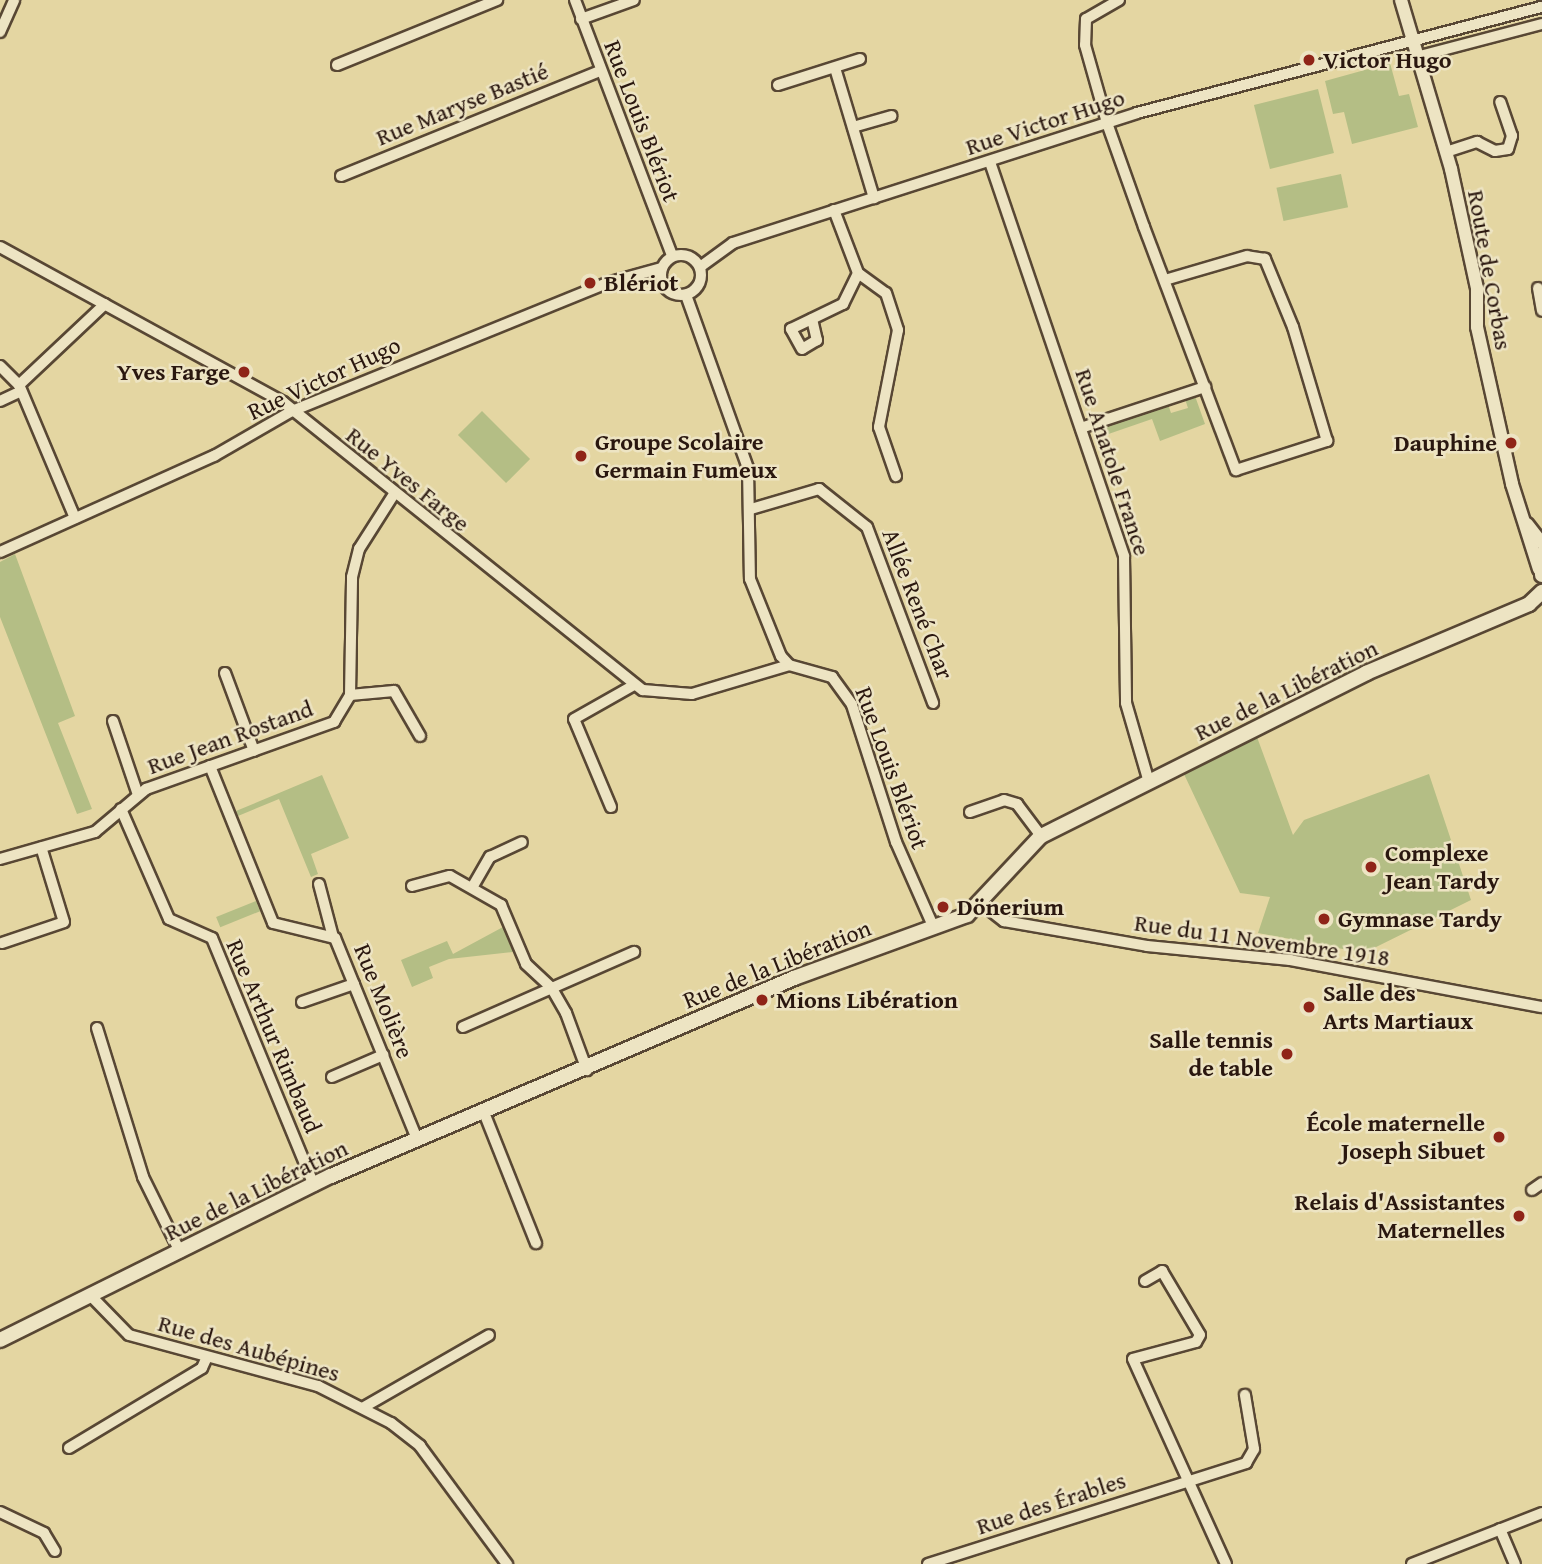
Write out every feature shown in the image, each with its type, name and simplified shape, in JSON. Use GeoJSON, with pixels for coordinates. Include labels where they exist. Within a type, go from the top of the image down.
{"type":"FeatureCollection","features":[{"type":"Feature","properties":{"kind":"main road"},"geometry":{"type":"LineString","coordinates":[[1541,572],[1542,554]]}},
{"type":"Feature","properties":{"kind":"main road","name":"Rue de la Libération"},"geometry":{"type":"LineString","coordinates":[[0,1339],[314,1186],[485,1115],[794,978],[934,928],[982,904],[1041,836],[1366,673],[1530,604],[1542,592]]}},
{"type":"Feature","properties":{"kind":"street"},"geometry":{"type":"LineString","coordinates":[[0,32],[14,0]]}},
{"type":"Feature","properties":{"kind":"street"},"geometry":{"type":"LineString","coordinates":[[337,65],[497,0]]}},
{"type":"Feature","properties":{"kind":"street","name":"Rue Louis Blériot"},"geometry":{"type":"LineString","coordinates":[[575,0],[672,256]]}},
{"type":"Feature","properties":{"kind":"street"},"geometry":{"type":"LineString","coordinates":[[581,19],[634,0]]}},
{"type":"Feature","properties":{"kind":"street"},"geometry":{"type":"LineString","coordinates":[[1119,0],[1094,11],[1083,30],[1107,123],[1164,280],[1236,470],[1327,441],[1293,327],[1265,259],[1247,256],[1164,280]]}},
{"type":"Feature","properties":{"kind":"street","name":"Route de Corbas"},"geometry":{"type":"LineString","coordinates":[[1401,0],[1446,152],[1477,288],[1477,327],[1520,509],[1541,572]]}},
{"type":"Feature","properties":{"kind":"street","name":"Rue Victor Hugo"},"geometry":{"type":"LineString","coordinates":[[700,267],[733,243],[1107,123],[1542,8]]}},
{"type":"Feature","properties":{"kind":"street"},"geometry":{"type":"LineString","coordinates":[[1416,57],[1542,23]]}},
{"type":"Feature","properties":{"kind":"street"},"geometry":{"type":"LineString","coordinates":[[778,85],[860,59]]}},
{"type":"Feature","properties":{"kind":"street"},"geometry":{"type":"LineString","coordinates":[[835,68],[874,198]]}},
{"type":"Feature","properties":{"kind":"street","name":"Rue Maryse Bastié"},"geometry":{"type":"LineString","coordinates":[[341,176],[600,71]]}},
{"type":"Feature","properties":{"kind":"street"},"geometry":{"type":"LineString","coordinates":[[1446,152],[1476,142],[1495,151],[1508,149],[1512,136],[1500,102]]}},
{"type":"Feature","properties":{"kind":"street"},"geometry":{"type":"LineString","coordinates":[[853,127],[891,116]]}},
{"type":"Feature","properties":{"kind":"street","name":"Rue Anatole France"},"geometry":{"type":"LineString","coordinates":[[990,162],[1124,556],[1126,703],[1149,782]]}},
{"type":"Feature","properties":{"kind":"street"},"geometry":{"type":"LineString","coordinates":[[834,210],[858,273],[882,285],[898,330],[879,426],[897,476]]}},
{"type":"Feature","properties":{"kind":"street","name":"Rue Yves Farge"},"geometry":{"type":"LineString","coordinates":[[0,247],[292,411],[634,685],[658,694],[692,694],[789,665]]}},
{"type":"Feature","properties":{"kind":"street"},"geometry":{"type":"LineString","coordinates":[[662,285],[661,268],[672,256],[693,258],[700,267],[699,284],[685,295]]}},
{"type":"Feature","properties":{"kind":"street","name":"Rue Victor Hugo"},"geometry":{"type":"LineString","coordinates":[[0,552],[214,456],[292,411],[634,276],[661,268]]}},
{"type":"Feature","properties":{"kind":"street"},"geometry":{"type":"LineString","coordinates":[[812,319],[843,304],[858,273]]}},
{"type":"Feature","properties":{"kind":"street"},"geometry":{"type":"LineString","coordinates":[[634,276],[685,295],[748,468],[751,509],[750,579],[789,665]]}},
{"type":"Feature","properties":{"kind":"street"},"geometry":{"type":"LineString","coordinates":[[1538,288],[1542,311]]}},
{"type":"Feature","properties":{"kind":"street"},"geometry":{"type":"LineString","coordinates":[[0,401],[20,388],[105,304]]}},
{"type":"Feature","properties":{"kind":"street"},"geometry":{"type":"LineString","coordinates":[[0,366],[20,388],[75,518]]}},
{"type":"Feature","properties":{"kind":"street"},"geometry":{"type":"LineString","coordinates":[[1081,428],[1205,387]]}},
{"type":"Feature","properties":{"kind":"street","name":"Allée René Char"},"geometry":{"type":"LineString","coordinates":[[751,509],[819,489],[867,527],[933,703]]}},
{"type":"Feature","properties":{"kind":"street"},"geometry":{"type":"LineString","coordinates":[[394,494],[369,525],[352,577],[350,695],[394,691],[420,736]]}},
{"type":"Feature","properties":{"kind":"street","name":"Route de Corbas"},"geometry":{"type":"LineString","coordinates":[[1520,509],[1542,543]]}},
{"type":"Feature","properties":{"kind":"street","name":"Rue Louis Blériot"},"geometry":{"type":"LineString","coordinates":[[789,665],[832,677],[848,697],[934,928]]}},
{"type":"Feature","properties":{"kind":"street"},"geometry":{"type":"LineString","coordinates":[[225,674],[254,751]]}},
{"type":"Feature","properties":{"kind":"street"},"geometry":{"type":"LineString","coordinates":[[611,807],[574,719],[634,685]]}},
{"type":"Feature","properties":{"kind":"street","name":"Rue Jean Rostand"},"geometry":{"type":"LineString","coordinates":[[0,859],[95,832],[138,795],[209,766],[334,722],[350,695]]}},
{"type":"Feature","properties":{"kind":"street"},"geometry":{"type":"LineString","coordinates":[[113,721],[138,795]]}},
{"type":"Feature","properties":{"kind":"street","name":"Rue Molière"},"geometry":{"type":"LineString","coordinates":[[209,766],[273,923],[332,937],[418,1141]]}},
{"type":"Feature","properties":{"kind":"street"},"geometry":{"type":"LineString","coordinates":[[970,812],[1004,800],[1017,804],[1041,836]]}},
{"type":"Feature","properties":{"kind":"street","name":"Rue Arthur Rimbaud"},"geometry":{"type":"LineString","coordinates":[[121,809],[169,919],[212,938],[314,1186]]}},
{"type":"Feature","properties":{"kind":"street"},"geometry":{"type":"LineString","coordinates":[[474,886],[490,857],[522,842]]}},
{"type":"Feature","properties":{"kind":"street"},"geometry":{"type":"LineString","coordinates":[[2,943],[64,922],[41,847]]}},
{"type":"Feature","properties":{"kind":"street"},"geometry":{"type":"LineString","coordinates":[[412,886],[450,876],[474,886],[501,905],[526,964],[551,987],[587,1070]]}},
{"type":"Feature","properties":{"kind":"street"},"geometry":{"type":"LineString","coordinates":[[319,884],[332,937]]}},
{"type":"Feature","properties":{"kind":"street","name":"Rue du 11 Novembre 1918"},"geometry":{"type":"LineString","coordinates":[[982,904],[1004,921],[1147,946],[1290,960],[1542,1007]]}},
{"type":"Feature","properties":{"kind":"street"},"geometry":{"type":"LineString","coordinates":[[463,1027],[634,952]]}},
{"type":"Feature","properties":{"kind":"street"},"geometry":{"type":"LineString","coordinates":[[302,1002],[354,984]]}},
{"type":"Feature","properties":{"kind":"street"},"geometry":{"type":"LineString","coordinates":[[97,1028],[143,1177],[180,1252]]}},
{"type":"Feature","properties":{"kind":"street"},"geometry":{"type":"LineString","coordinates":[[331,1077],[383,1055]]}},
{"type":"Feature","properties":{"kind":"street"},"geometry":{"type":"LineString","coordinates":[[485,1115],[536,1243]]}},
{"type":"Feature","properties":{"kind":"street"},"geometry":{"type":"LineString","coordinates":[[1144,1281],[1162,1271],[1200,1335],[1196,1342],[1133,1359],[1188,1486],[1226,1564]]}},
{"type":"Feature","properties":{"kind":"street","name":"Rue des Aubépines"},"geometry":{"type":"LineString","coordinates":[[91,1296],[130,1335],[206,1359],[317,1386],[364,1407],[420,1446],[507,1564]]}},
{"type":"Feature","properties":{"kind":"street"},"geometry":{"type":"LineString","coordinates":[[364,1407],[489,1335]]}},
{"type":"Feature","properties":{"kind":"street"},"geometry":{"type":"LineString","coordinates":[[69,1448],[202,1368],[206,1359]]}},
{"type":"Feature","properties":{"kind":"street","name":"Rue des Érables"},"geometry":{"type":"LineString","coordinates":[[928,1564],[1188,1486],[1252,1456],[1245,1395]]}},
{"type":"Feature","properties":{"kind":"street"},"geometry":{"type":"LineString","coordinates":[[0,1512],[44,1533],[55,1551]]}},
{"type":"Feature","properties":{"kind":"street"},"geometry":{"type":"LineString","coordinates":[[1412,1564],[1542,1513]]}},
{"type":"Feature","properties":{"kind":"street"},"geometry":{"type":"LineString","coordinates":[[1500,1530],[1516,1564]]}},
{"type":"Feature","properties":{"kind":"green space"},"geometry":{"type":"Polygon","coordinates":[[[1390,63],[1399,96],[1409,94],[1418,127],[1352,144],[1344,112],[1333,114],[1325,81],[1390,63]]]}},
{"type":"Feature","properties":{"kind":"green space"},"geometry":{"type":"Polygon","coordinates":[[[1318,89],[1334,153],[1270,169],[1254,105],[1318,89]]]}},
{"type":"Feature","properties":{"kind":"green space"},"geometry":{"type":"Polygon","coordinates":[[[1341,174],[1348,207],[1284,221],[1276,188],[1341,174]]]}},
{"type":"Feature","properties":{"kind":"green space"},"geometry":{"type":"Polygon","coordinates":[[[1195,396],[1205,424],[1160,441],[1152,419],[1094,439],[1099,426],[1168,404],[1171,413],[1188,408],[1185,399],[1195,396]]]}},
{"type":"Feature","properties":{"kind":"green space"},"geometry":{"type":"Polygon","coordinates":[[[482,411],[530,459],[506,483],[458,435],[482,411]]]}},
{"type":"Feature","properties":{"kind":"green space"},"geometry":{"type":"Polygon","coordinates":[[[15,554],[75,716],[58,723],[92,809],[77,814],[0,617],[0,562],[15,554]]]}},
{"type":"Feature","properties":{"kind":"green space","name":"Complexe Jean Tardy"},"geometry":{"type":"Polygon","coordinates":[[[1257,737],[1293,835],[1304,820],[1429,774],[1471,900],[1364,953],[1258,933],[1270,897],[1240,893],[1183,772],[1257,737]]]}},
{"type":"Feature","properties":{"kind":"green space"},"geometry":{"type":"Polygon","coordinates":[[[322,775],[349,838],[311,854],[318,874],[311,877],[279,799],[238,816],[236,811],[322,775]]]}},
{"type":"Feature","properties":{"kind":"green space"},"geometry":{"type":"Polygon","coordinates":[[[256,901],[260,911],[220,927],[216,917],[256,901]]]}},
{"type":"Feature","properties":{"kind":"green space"},"geometry":{"type":"Polygon","coordinates":[[[503,927],[513,952],[449,959],[429,967],[433,978],[412,987],[401,960],[447,941],[453,954],[503,927]]]}},
{"type":"Feature","properties":{"kind":"place","name":"Victor Hugo"},"geometry":{"type":"Point","coordinates":[1309,60]}},
{"type":"Feature","properties":{"kind":"place","name":"Blériot"},"geometry":{"type":"Point","coordinates":[590,283]}},
{"type":"Feature","properties":{"kind":"place","name":"Yves Farge"},"geometry":{"type":"Point","coordinates":[244,372]}},
{"type":"Feature","properties":{"kind":"place","name":"Dauphine"},"geometry":{"type":"Point","coordinates":[1511,443]}},
{"type":"Feature","properties":{"kind":"place","name":"Groupe Scolaire Germain Fumeux"},"geometry":{"type":"Point","coordinates":[581,456]}},
{"type":"Feature","properties":{"kind":"place","name":"Complexe Jean Tardy"},"geometry":{"type":"Point","coordinates":[1371,867]}},
{"type":"Feature","properties":{"kind":"place","name":"Dönerium"},"geometry":{"type":"Point","coordinates":[943,907]}},
{"type":"Feature","properties":{"kind":"place","name":"Gymnase Tardy"},"geometry":{"type":"Point","coordinates":[1324,919]}},
{"type":"Feature","properties":{"kind":"place","name":"Mions Libération"},"geometry":{"type":"Point","coordinates":[762,1000]}},
{"type":"Feature","properties":{"kind":"place","name":"Salle des Arts Martiaux"},"geometry":{"type":"Point","coordinates":[1309,1007]}},
{"type":"Feature","properties":{"kind":"place","name":"Salle tennis de table"},"geometry":{"type":"Point","coordinates":[1287,1054]}},
{"type":"Feature","properties":{"kind":"place","name":"École maternelle Joseph Sibuet"},"geometry":{"type":"Point","coordinates":[1499,1137]}},
{"type":"Feature","properties":{"kind":"place","name":"Relais d'Assistantes Maternelles"},"geometry":{"type":"Point","coordinates":[1519,1216]}}]}
